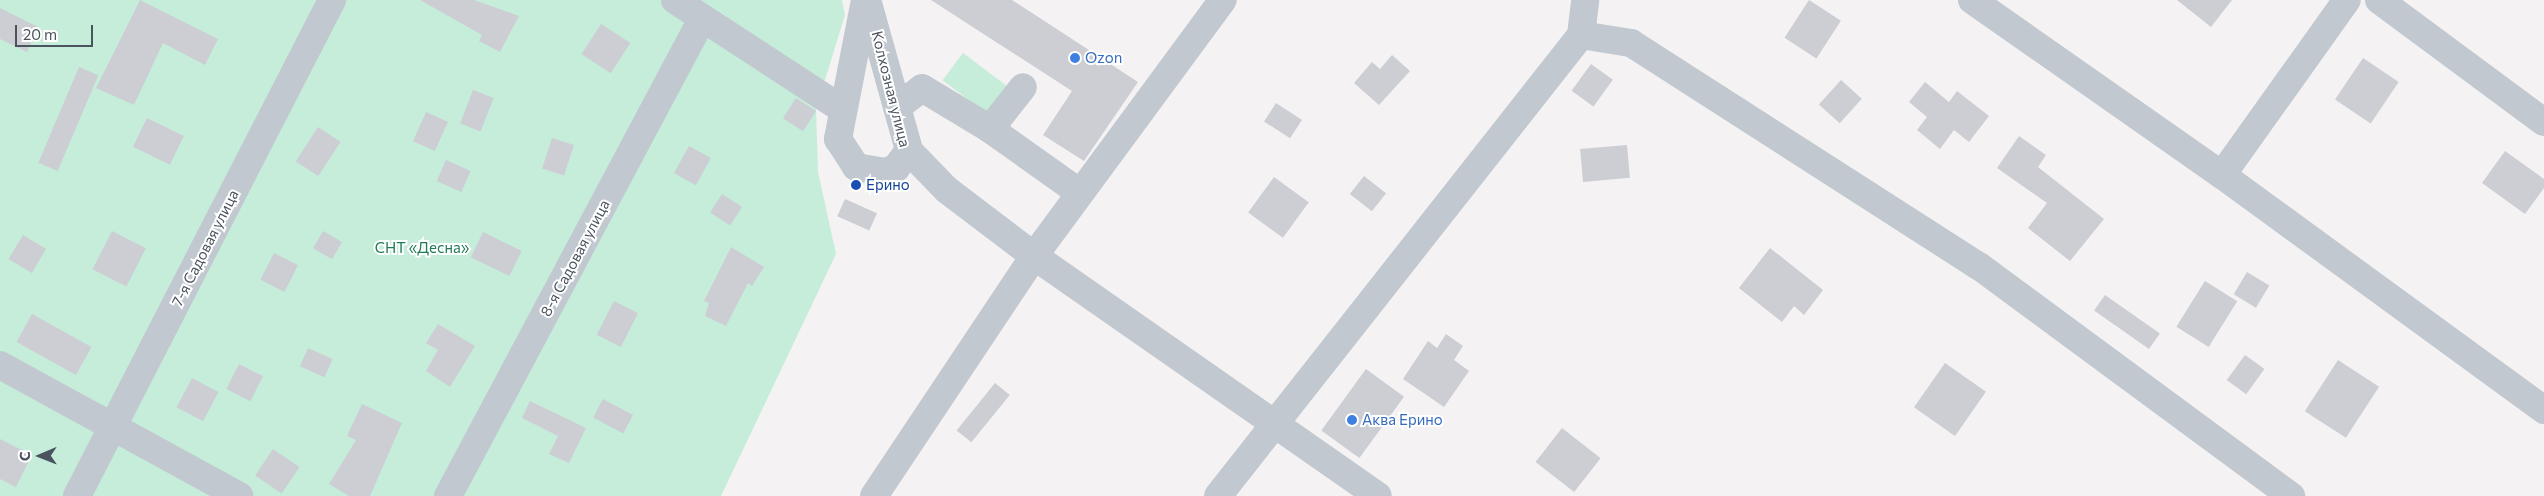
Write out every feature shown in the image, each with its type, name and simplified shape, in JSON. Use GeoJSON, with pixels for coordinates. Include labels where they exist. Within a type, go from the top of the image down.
{"type":"FeatureCollection","features":[{"type":"Feature","properties":{"kind":"street","name":"7-я Садовая улица"},"geometry":{"type":"LineString","coordinates":[[77,496],[115,426],[332,0]]}},
{"type":"Feature","properties":{"kind":"street"},"geometry":{"type":"LineString","coordinates":[[675,0],[702,20],[842,109]]}},
{"type":"Feature","properties":{"kind":"street","name":"Колхозная улица"},"geometry":{"type":"LineString","coordinates":[[866,0],[910,151],[899,165],[884,172],[856,167],[838,139],[842,109],[866,0]]}},
{"type":"Feature","properties":{"kind":"street"},"geometry":{"type":"LineString","coordinates":[[874,496],[1034,256],[1223,0]]}},
{"type":"Feature","properties":{"kind":"street"},"geometry":{"type":"LineString","coordinates":[[1218,496],[1274,421],[1581,35],[1586,0]]}},
{"type":"Feature","properties":{"kind":"street"},"geometry":{"type":"LineString","coordinates":[[1972,0],[2222,175],[2544,410]]}},
{"type":"Feature","properties":{"kind":"street"},"geometry":{"type":"LineString","coordinates":[[2222,175],[2347,0]]}},
{"type":"Feature","properties":{"kind":"street"},"geometry":{"type":"LineString","coordinates":[[2379,0],[2544,122]]}},
{"type":"Feature","properties":{"kind":"street","name":"8-я Садовая улица"},"geometry":{"type":"LineString","coordinates":[[448,496],[702,20]]}},
{"type":"Feature","properties":{"kind":"street"},"geometry":{"type":"LineString","coordinates":[[1581,35],[1631,44],[1979,266],[2291,496]]}},
{"type":"Feature","properties":{"kind":"street"},"geometry":{"type":"LineString","coordinates":[[990,129],[1023,87]]}},
{"type":"Feature","properties":{"kind":"street"},"geometry":{"type":"LineString","coordinates":[[898,108],[922,88],[990,129],[1080,193]]}},
{"type":"Feature","properties":{"kind":"street"},"geometry":{"type":"LineString","coordinates":[[910,151],[947,190],[1034,256],[1274,421],[1378,496]]}},
{"type":"Feature","properties":{"kind":"street"},"geometry":{"type":"LineString","coordinates":[[0,365],[115,426],[239,496]]}},
{"type":"Feature","properties":{"kind":"green space","name":"СНТ «Десна»"},"geometry":{"type":"Polygon","coordinates":[[[0,0],[842,0],[845,15],[816,109],[818,172],[836,254],[721,496],[0,496],[0,0]]]}},
{"type":"Feature","properties":{"kind":"green space"},"geometry":{"type":"Polygon","coordinates":[[[963,53],[1011,89],[990,116],[943,80],[963,53]]]}},
{"type":"Feature","properties":{"kind":"building"},"geometry":{"type":"Polygon","coordinates":[[[140,0],[218,39],[205,65],[163,43],[134,105],[96,88],[140,0]]]}},
{"type":"Feature","properties":{"kind":"building"},"geometry":{"type":"Polygon","coordinates":[[[420,0],[474,0],[519,16],[500,52],[479,41],[482,35],[420,0]]]}},
{"type":"Feature","properties":{"kind":"building"},"geometry":{"type":"Polygon","coordinates":[[[931,0],[1012,0],[1138,82],[1084,161],[1043,135],[1072,91],[931,0]]]}},
{"type":"Feature","properties":{"kind":"building"},"geometry":{"type":"Polygon","coordinates":[[[1809,0],[1841,21],[1816,58],[1784,38],[1809,0]]]}},
{"type":"Feature","properties":{"kind":"building"},"geometry":{"type":"Polygon","coordinates":[[[2177,0],[2232,0],[2211,27],[2177,0]]]}},
{"type":"Feature","properties":{"kind":"building"},"geometry":{"type":"Polygon","coordinates":[[[0,8],[38,27],[27,52],[0,39],[0,8]]]}},
{"type":"Feature","properties":{"kind":"building"},"geometry":{"type":"Polygon","coordinates":[[[601,24],[630,43],[611,73],[581,54],[601,24]]]}},
{"type":"Feature","properties":{"kind":"building"},"geometry":{"type":"Polygon","coordinates":[[[1392,55],[1410,71],[1379,105],[1354,83],[1372,62],[1380,69],[1392,55]]]}},
{"type":"Feature","properties":{"kind":"building"},"geometry":{"type":"Polygon","coordinates":[[[2363,58],[2399,82],[2371,123],[2335,99],[2363,58]]]}},
{"type":"Feature","properties":{"kind":"building"},"geometry":{"type":"Polygon","coordinates":[[[1591,64],[1613,80],[1593,107],[1572,91],[1591,64]]]}},
{"type":"Feature","properties":{"kind":"building"},"geometry":{"type":"Polygon","coordinates":[[[79,67],[98,75],[58,171],[38,163],[79,67]]]}},
{"type":"Feature","properties":{"kind":"building"},"geometry":{"type":"Polygon","coordinates":[[[1841,80],[1862,99],[1840,123],[1819,105],[1841,80]]]}},
{"type":"Feature","properties":{"kind":"building"},"geometry":{"type":"Polygon","coordinates":[[[1925,82],[1949,102],[1957,91],[1989,116],[1969,142],[1954,130],[1940,149],[1917,130],[1927,117],[1909,102],[1925,82]]]}},
{"type":"Feature","properties":{"kind":"building"},"geometry":{"type":"Polygon","coordinates":[[[473,90],[494,98],[481,131],[460,124],[473,90]]]}},
{"type":"Feature","properties":{"kind":"building"},"geometry":{"type":"Polygon","coordinates":[[[796,98],[816,111],[803,131],[783,118],[796,98]]]}},
{"type":"Feature","properties":{"kind":"building"},"geometry":{"type":"Polygon","coordinates":[[[1276,103],[1302,120],[1290,138],[1264,121],[1276,103]]]}},
{"type":"Feature","properties":{"kind":"building"},"geometry":{"type":"Polygon","coordinates":[[[426,112],[448,122],[435,151],[413,141],[426,112]]]}},
{"type":"Feature","properties":{"kind":"building"},"geometry":{"type":"Polygon","coordinates":[[[147,118],[184,136],[170,165],[133,147],[147,118]]]}},
{"type":"Feature","properties":{"kind":"building"},"geometry":{"type":"Polygon","coordinates":[[[318,127],[341,142],[318,176],[296,161],[318,127]]]}},
{"type":"Feature","properties":{"kind":"building"},"geometry":{"type":"Polygon","coordinates":[[[2019,136],[2046,155],[2038,167],[2104,219],[2070,261],[2028,228],[2047,203],[1997,168],[2019,136]]]}},
{"type":"Feature","properties":{"kind":"building"},"geometry":{"type":"Polygon","coordinates":[[[552,138],[574,145],[564,176],[542,168],[552,138]]]}},
{"type":"Feature","properties":{"kind":"building"},"geometry":{"type":"Polygon","coordinates":[[[1627,145],[1630,178],[1583,182],[1580,149],[1627,145]]]}},
{"type":"Feature","properties":{"kind":"building"},"geometry":{"type":"Polygon","coordinates":[[[689,146],[711,158],[696,185],[674,173],[689,146]]]}},
{"type":"Feature","properties":{"kind":"building"},"geometry":{"type":"Polygon","coordinates":[[[2505,151],[2544,179],[2544,188],[2525,214],[2482,183],[2505,151]]]}},
{"type":"Feature","properties":{"kind":"building"},"geometry":{"type":"Polygon","coordinates":[[[446,160],[471,171],[461,192],[437,181],[446,160]]]}},
{"type":"Feature","properties":{"kind":"building"},"geometry":{"type":"Polygon","coordinates":[[[1364,176],[1386,193],[1372,211],[1350,194],[1364,176]]]}},
{"type":"Feature","properties":{"kind":"building"},"geometry":{"type":"Polygon","coordinates":[[[1274,177],[1309,202],[1283,238],[1248,213],[1274,177]]]}},
{"type":"Feature","properties":{"kind":"building"},"geometry":{"type":"Polygon","coordinates":[[[722,194],[742,207],[730,226],[710,212],[722,194]]]}},
{"type":"Feature","properties":{"kind":"building"},"geometry":{"type":"Polygon","coordinates":[[[845,199],[877,213],[869,231],[837,216],[845,199]]]}},
{"type":"Feature","properties":{"kind":"building"},"geometry":{"type":"Polygon","coordinates":[[[112,231],[146,248],[126,287],[92,269],[112,231]]]}},
{"type":"Feature","properties":{"kind":"building"},"geometry":{"type":"Polygon","coordinates":[[[323,231],[342,242],[332,259],[313,248],[323,231]]]}},
{"type":"Feature","properties":{"kind":"building"},"geometry":{"type":"Polygon","coordinates":[[[483,232],[522,251],[509,276],[471,257],[483,232]]]}},
{"type":"Feature","properties":{"kind":"building"},"geometry":{"type":"Polygon","coordinates":[[[23,235],[46,249],[32,273],[9,259],[23,235]]]}},
{"type":"Feature","properties":{"kind":"building"},"geometry":{"type":"Polygon","coordinates":[[[731,247],[764,267],[752,286],[748,283],[726,326],[705,316],[709,303],[704,301],[731,247]]]}},
{"type":"Feature","properties":{"kind":"building"},"geometry":{"type":"Polygon","coordinates":[[[1770,248],[1823,290],[1804,315],[1794,306],[1782,322],[1739,288],[1770,248]]]}},
{"type":"Feature","properties":{"kind":"building"},"geometry":{"type":"Polygon","coordinates":[[[274,253],[298,265],[284,292],[260,280],[274,253]]]}},
{"type":"Feature","properties":{"kind":"building"},"geometry":{"type":"Polygon","coordinates":[[[2247,272],[2269,285],[2256,308],[2234,294],[2247,272]]]}},
{"type":"Feature","properties":{"kind":"building"},"geometry":{"type":"Polygon","coordinates":[[[2205,281],[2237,301],[2209,347],[2176,327],[2205,281]]]}},
{"type":"Feature","properties":{"kind":"building"},"geometry":{"type":"Polygon","coordinates":[[[2105,295],[2160,333],[2149,349],[2094,311],[2105,295]]]}},
{"type":"Feature","properties":{"kind":"building"},"geometry":{"type":"Polygon","coordinates":[[[614,301],[638,313],[621,347],[597,335],[614,301]]]}},
{"type":"Feature","properties":{"kind":"building"},"geometry":{"type":"Polygon","coordinates":[[[32,314],[91,347],[76,375],[16,342],[32,314]]]}},
{"type":"Feature","properties":{"kind":"building"},"geometry":{"type":"Polygon","coordinates":[[[438,324],[475,346],[450,387],[426,371],[438,350],[426,343],[438,324]]]}},
{"type":"Feature","properties":{"kind":"building"},"geometry":{"type":"Polygon","coordinates":[[[1446,334],[1463,346],[1454,360],[1469,371],[1444,407],[1403,379],[1428,341],[1437,348],[1446,334]]]}},
{"type":"Feature","properties":{"kind":"building"},"geometry":{"type":"Polygon","coordinates":[[[308,348],[333,359],[325,377],[300,366],[308,348]]]}},
{"type":"Feature","properties":{"kind":"building"},"geometry":{"type":"Polygon","coordinates":[[[2245,355],[2264,369],[2246,394],[2227,380],[2245,355]]]}},
{"type":"Feature","properties":{"kind":"building"},"geometry":{"type":"Polygon","coordinates":[[[2338,360],[2379,387],[2346,438],[2305,411],[2338,360]]]}},
{"type":"Feature","properties":{"kind":"building"},"geometry":{"type":"Polygon","coordinates":[[[1945,363],[1986,392],[1955,436],[1914,407],[1945,363]]]}},
{"type":"Feature","properties":{"kind":"building"},"geometry":{"type":"Polygon","coordinates":[[[239,364],[263,376],[250,401],[226,389],[239,364]]]}},
{"type":"Feature","properties":{"kind":"building"},"geometry":{"type":"Polygon","coordinates":[[[1366,369],[1404,397],[1359,458],[1321,430],[1366,369]]]}},
{"type":"Feature","properties":{"kind":"building"},"geometry":{"type":"Polygon","coordinates":[[[192,378],[218,392],[203,421],[177,407],[192,378]]]}},
{"type":"Feature","properties":{"kind":"building"},"geometry":{"type":"Polygon","coordinates":[[[995,383],[1010,395],[971,442],[957,430],[995,383]]]}},
{"type":"Feature","properties":{"kind":"building"},"geometry":{"type":"Polygon","coordinates":[[[603,399],[633,415],[623,434],[593,418],[603,399]]]}},
{"type":"Feature","properties":{"kind":"building"},"geometry":{"type":"Polygon","coordinates":[[[530,401],[586,428],[569,463],[549,454],[558,436],[522,418],[530,401]]]}},
{"type":"Feature","properties":{"kind":"building"},"geometry":{"type":"Polygon","coordinates":[[[362,404],[402,423],[370,496],[349,496],[329,484],[356,440],[347,436],[362,404]]]}},
{"type":"Feature","properties":{"kind":"building"},"geometry":{"type":"Polygon","coordinates":[[[1562,428],[1601,458],[1574,492],[1536,462],[1562,428]]]}},
{"type":"Feature","properties":{"kind":"building"},"geometry":{"type":"Polygon","coordinates":[[[0,439],[32,455],[16,487],[0,479],[0,439]]]}},
{"type":"Feature","properties":{"kind":"building"},"geometry":{"type":"Polygon","coordinates":[[[273,449],[300,467],[282,493],[255,476],[273,449]]]}},
{"type":"Feature","properties":{"kind":"place","name":"Ozon"},"geometry":{"type":"Point","coordinates":[1075,58]}},
{"type":"Feature","properties":{"kind":"place","name":"Ерино"},"geometry":{"type":"Point","coordinates":[856,185]}},
{"type":"Feature","properties":{"kind":"place","name":"Аква Ерино"},"geometry":{"type":"Point","coordinates":[1352,420]}}]}
